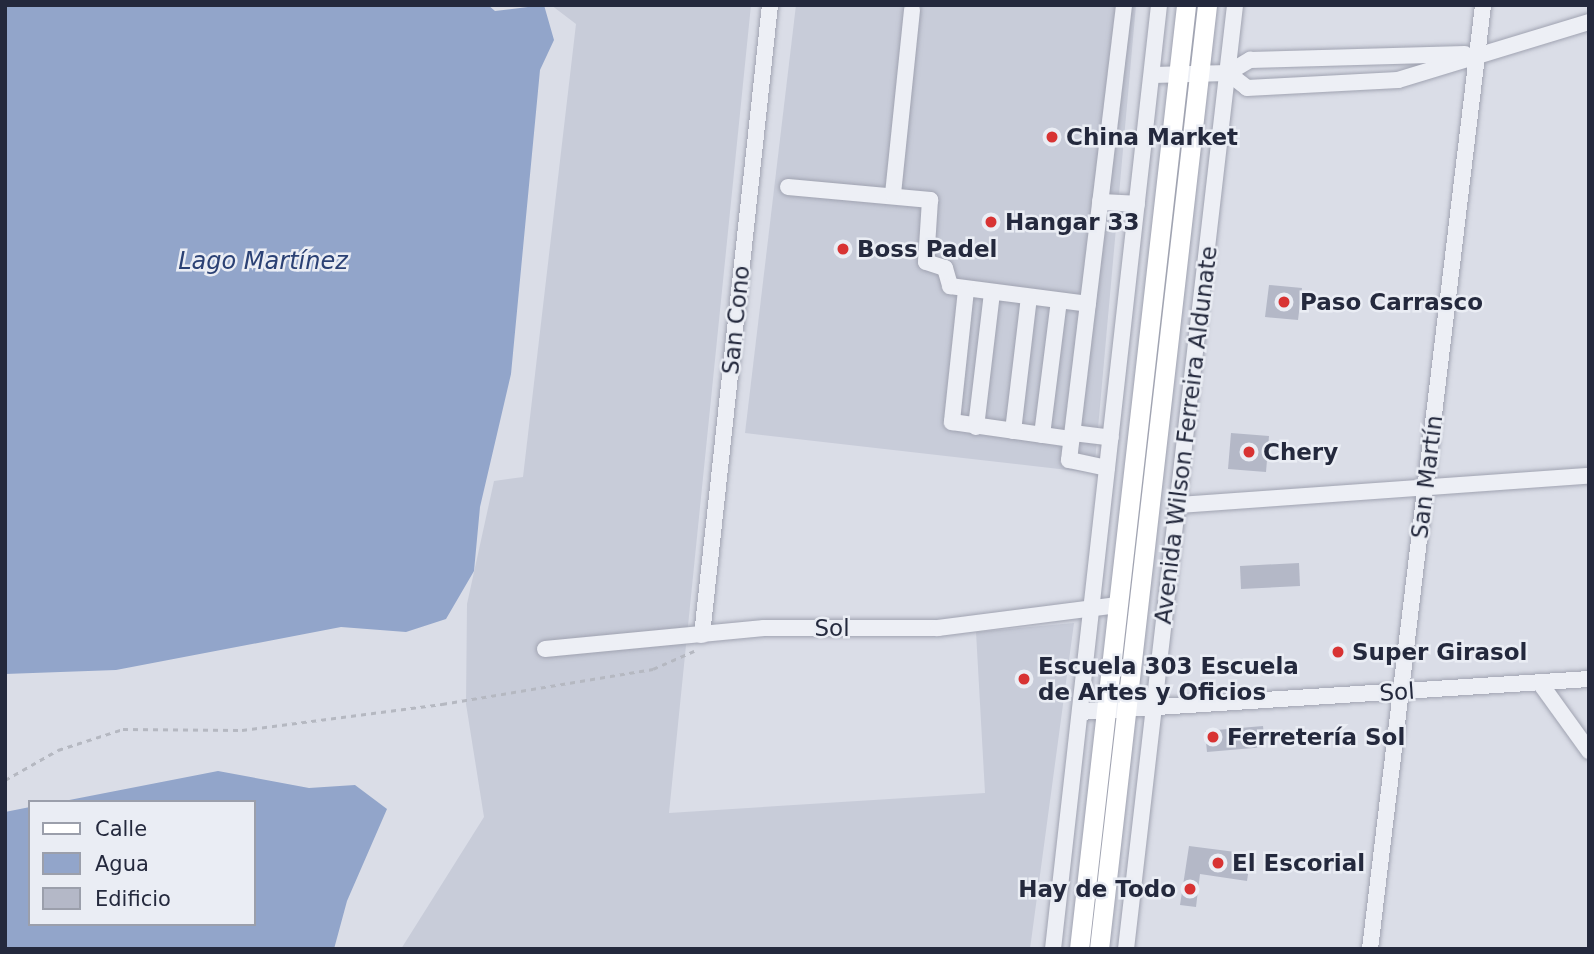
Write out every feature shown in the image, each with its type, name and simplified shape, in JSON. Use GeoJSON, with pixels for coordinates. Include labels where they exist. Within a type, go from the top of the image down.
{"type":"FeatureCollection","features":[{"type":"Feature","properties":{"kind":"main road","name":"Avenida Wilson Ferreira Aldunate"},"geometry":{"type":"LineString","coordinates":[[1098,949],[1116,710],[1118,606],[1186,5]]}},
{"type":"Feature","properties":{"kind":"main road","name":"Avenida Wilson Ferreira Aldunate"},"geometry":{"type":"LineString","coordinates":[[1079,949],[1116,710],[1207,5]]}},
{"type":"Feature","properties":{"kind":"street","name":"San Cono"},"geometry":{"type":"LineString","coordinates":[[702,635],[770,5]]}},
{"type":"Feature","properties":{"kind":"street"},"geometry":{"type":"LineString","coordinates":[[1107,468],[1071,463],[1072,436],[1124,5]]}},
{"type":"Feature","properties":{"kind":"street"},"geometry":{"type":"LineString","coordinates":[[1053,949],[1159,5]]}},
{"type":"Feature","properties":{"kind":"street","name":"Avenida Wilson Ferreira Aldunate"},"geometry":{"type":"LineString","coordinates":[[1126,949],[1153,708],[1180,505],[1235,5]]}},
{"type":"Feature","properties":{"kind":"street","name":"San Martín"},"geometry":{"type":"LineString","coordinates":[[1370,949],[1483,5]]}},
{"type":"Feature","properties":{"kind":"street"},"geometry":{"type":"LineString","coordinates":[[893,194],[912,10]]}},
{"type":"Feature","properties":{"kind":"street"},"geometry":{"type":"LineString","coordinates":[[1228,73],[1247,88],[1307,87],[1398,80],[1589,22]]}},
{"type":"Feature","properties":{"kind":"street"},"geometry":{"type":"LineString","coordinates":[[1153,75],[1228,73],[1250,60],[1478,54]]}},
{"type":"Feature","properties":{"kind":"street"},"geometry":{"type":"LineString","coordinates":[[788,187],[893,194],[930,200],[926,262],[945,268],[950,286],[1088,304]]}},
{"type":"Feature","properties":{"kind":"street"},"geometry":{"type":"LineString","coordinates":[[1100,202],[1137,204]]}},
{"type":"Feature","properties":{"kind":"street"},"geometry":{"type":"LineString","coordinates":[[966,290],[952,422],[1042,435],[1111,438]]}},
{"type":"Feature","properties":{"kind":"street"},"geometry":{"type":"LineString","coordinates":[[976,427],[992,293]]}},
{"type":"Feature","properties":{"kind":"street"},"geometry":{"type":"LineString","coordinates":[[1013,431],[1029,297]]}},
{"type":"Feature","properties":{"kind":"street"},"geometry":{"type":"LineString","coordinates":[[1042,435],[1059,301]]}},
{"type":"Feature","properties":{"kind":"street"},"geometry":{"type":"LineString","coordinates":[[1180,505],[1589,476]]}},
{"type":"Feature","properties":{"kind":"street","name":"Sol"},"geometry":{"type":"LineString","coordinates":[[545,649],[764,628],[938,628],[1092,606],[1118,606]]}},
{"type":"Feature","properties":{"kind":"street","name":"Sol"},"geometry":{"type":"LineString","coordinates":[[1080,712],[1589,679]]}},
{"type":"Feature","properties":{"kind":"street"},"geometry":{"type":"LineString","coordinates":[[1540,683],[1567,713],[1589,751]]}},
{"type":"Feature","properties":{"kind":"street"},"geometry":{"type":"LineString","coordinates":[[1567,713],[1589,724]]}},
{"type":"Feature","properties":{"kind":"path"},"geometry":{"type":"LineString","coordinates":[[5,780],[58,750],[123,729],[242,730],[503,694],[665,665],[689,658],[702,635]]}},
{"type":"Feature","properties":{"kind":"shaded area"},"geometry":{"type":"Polygon","coordinates":[[[551,5],[751,5],[669,813],[985,793],[976,632],[1074,623],[1030,949],[401,949],[484,817],[466,704],[467,604],[494,481],[523,477],[576,24],[551,5]]]}},
{"type":"Feature","properties":{"kind":"shaded area"},"geometry":{"type":"Polygon","coordinates":[[[796,5],[1136,5],[1094,473],[745,433],[796,5]]]}},
{"type":"Feature","properties":{"kind":"green space"},"geometry":{"type":"Polygon","coordinates":[[[1182,112],[1186,112],[1119,677],[1182,112]]]}},
{"type":"Feature","properties":{"kind":"water","name":"Lago Martínez"},"geometry":{"type":"Polygon","coordinates":[[[5,5],[488,5],[495,11],[544,5],[554,40],[540,70],[511,374],[480,507],[474,571],[446,619],[406,632],[341,627],[116,670],[5,674],[5,5]]]}},
{"type":"Feature","properties":{"kind":"water"},"geometry":{"type":"Polygon","coordinates":[[[218,771],[309,788],[355,785],[387,809],[347,901],[334,949],[5,949],[5,812],[28,807],[28,926],[256,926],[256,800],[69,800],[218,771]]]}},
{"type":"Feature","properties":{"kind":"building","name":"Paso Carrasco"},"geometry":{"type":"Polygon","coordinates":[[[1269,285],[1302,288],[1298,320],[1265,317],[1269,285]]]}},
{"type":"Feature","properties":{"kind":"building","name":"Chery"},"geometry":{"type":"Polygon","coordinates":[[[1231,433],[1269,436],[1266,472],[1228,469],[1231,433]]]}},
{"type":"Feature","properties":{"kind":"building"},"geometry":{"type":"Polygon","coordinates":[[[1299,563],[1300,586],[1241,589],[1240,566],[1299,563]]]}},
{"type":"Feature","properties":{"kind":"building"},"geometry":{"type":"Polygon","coordinates":[[[1263,726],[1265,747],[1207,752],[1205,731],[1263,726]]]}},
{"type":"Feature","properties":{"kind":"building","name":"El Escorial"},"geometry":{"type":"Polygon","coordinates":[[[1189,846],[1251,854],[1247,881],[1200,874],[1196,907],[1180,905],[1189,846]]]}},
{"type":"Feature","properties":{"kind":"place","name":"China Market"},"geometry":{"type":"Point","coordinates":[1052,137]}},
{"type":"Feature","properties":{"kind":"place","name":"Hangar 33"},"geometry":{"type":"Point","coordinates":[991,222]}},
{"type":"Feature","properties":{"kind":"place","name":"Boss Padel"},"geometry":{"type":"Point","coordinates":[843,249]}},
{"type":"Feature","properties":{"kind":"place","name":"Paso Carrasco"},"geometry":{"type":"Point","coordinates":[1284,302]}},
{"type":"Feature","properties":{"kind":"place","name":"Chery"},"geometry":{"type":"Point","coordinates":[1249,452]}},
{"type":"Feature","properties":{"kind":"place","name":"Super Girasol"},"geometry":{"type":"Point","coordinates":[1338,652]}},
{"type":"Feature","properties":{"kind":"place","name":"Escuela 303 Escuela de Artes y Oficios"},"geometry":{"type":"Point","coordinates":[1024,679]}},
{"type":"Feature","properties":{"kind":"place","name":"Ferretería Sol"},"geometry":{"type":"Point","coordinates":[1213,737]}},
{"type":"Feature","properties":{"kind":"place","name":"El Escorial"},"geometry":{"type":"Point","coordinates":[1218,863]}},
{"type":"Feature","properties":{"kind":"place","name":"Hay de Todo"},"geometry":{"type":"Point","coordinates":[1190,889]}}]}
